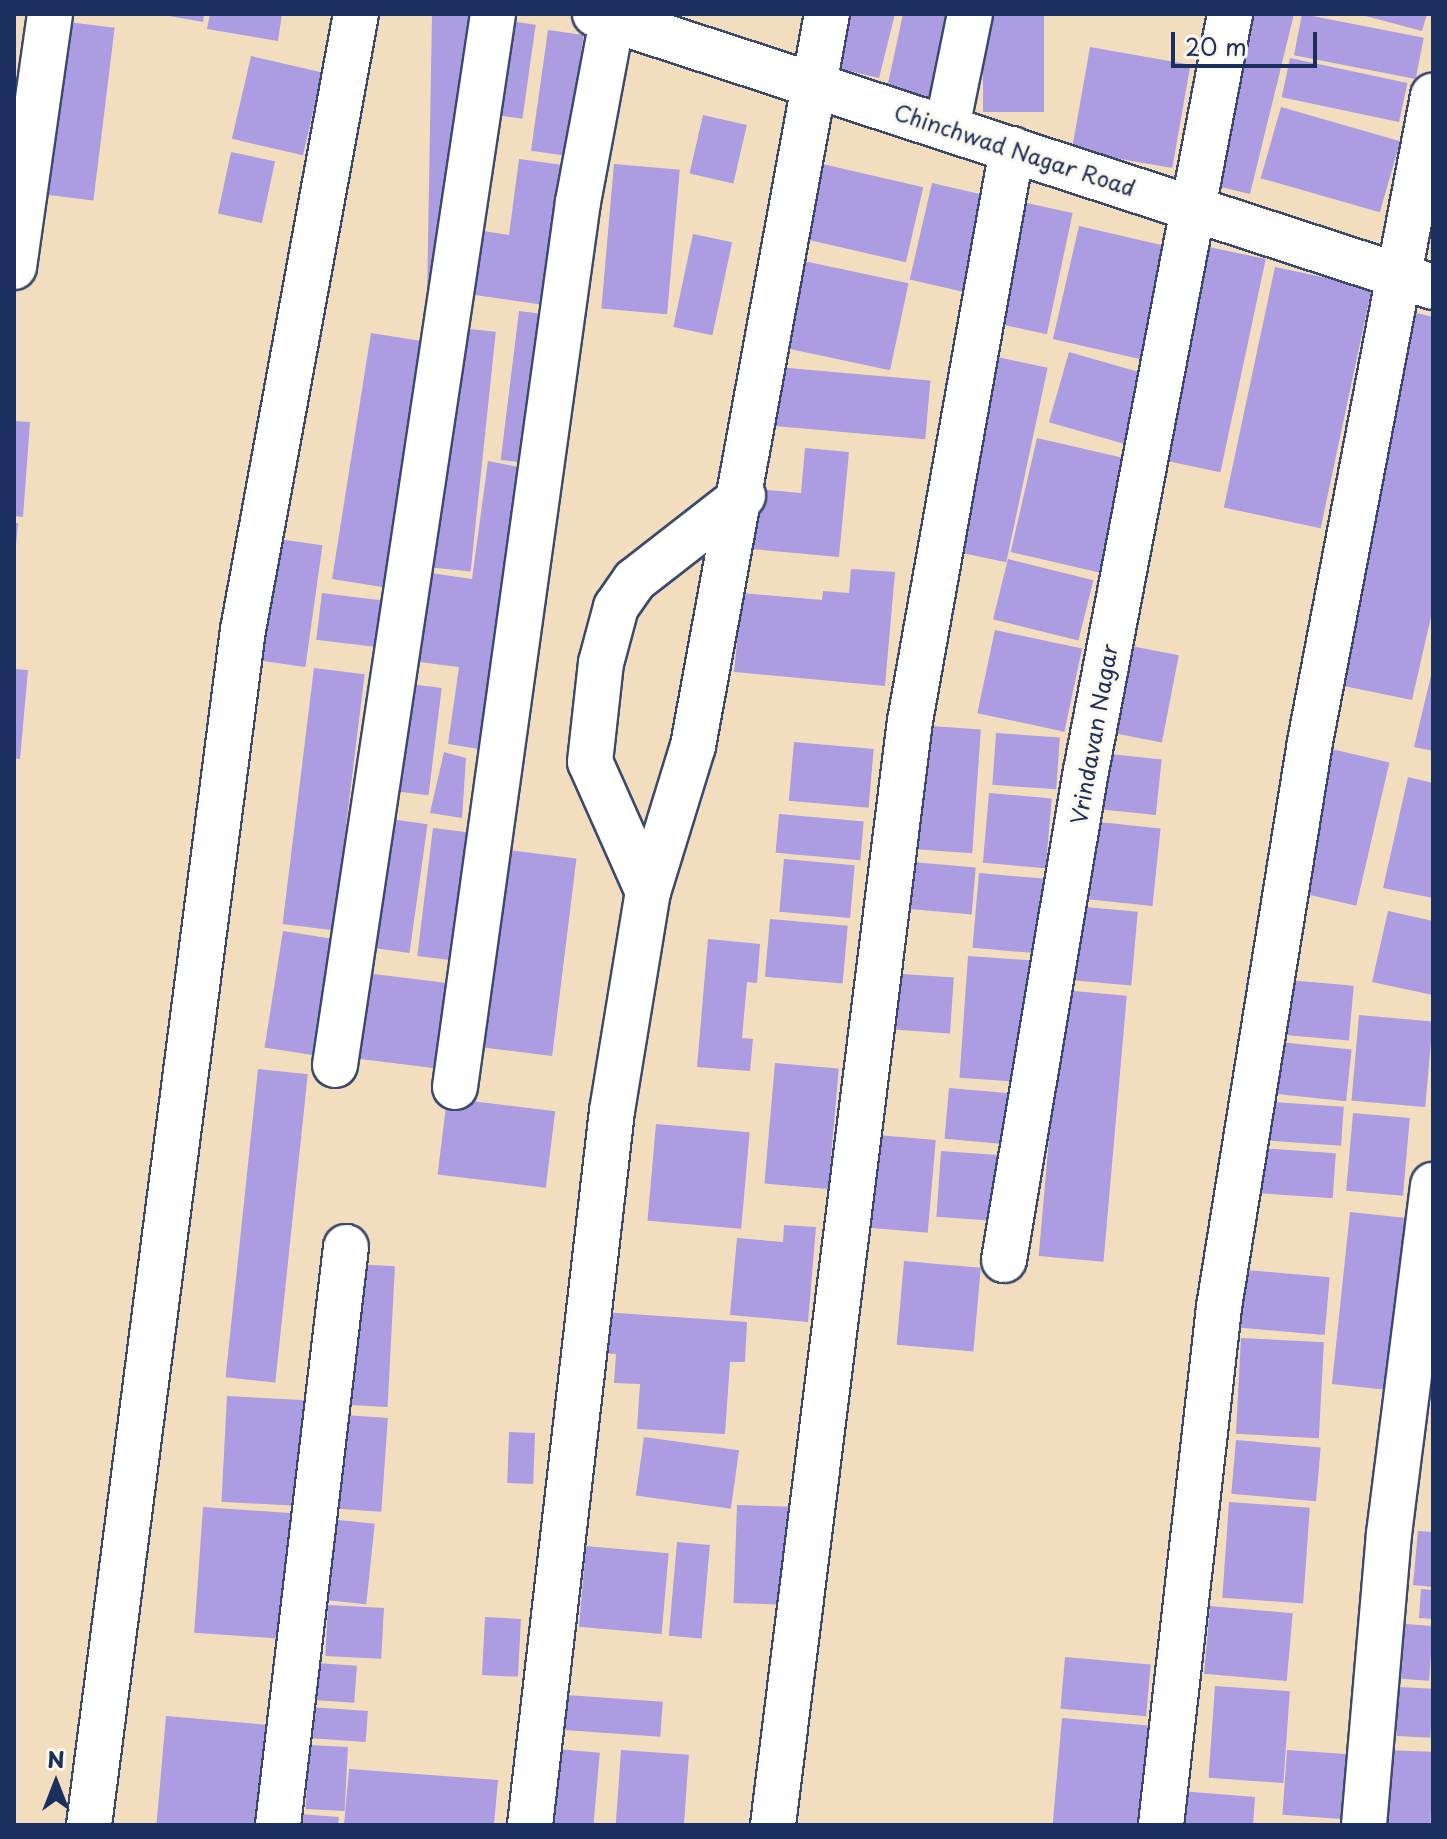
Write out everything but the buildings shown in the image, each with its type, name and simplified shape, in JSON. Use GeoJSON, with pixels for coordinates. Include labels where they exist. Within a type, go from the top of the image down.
{"type":"FeatureCollection","features":[{"type":"Feature","properties":{"kind":"street"},"geometry":{"type":"LineString","coordinates":[[14,267],[50,14]]}},
{"type":"Feature","properties":{"kind":"street"},"geometry":{"type":"LineString","coordinates":[[89,1825],[243,630],[356,14]]}},
{"type":"Feature","properties":{"kind":"street"},"geometry":{"type":"LineString","coordinates":[[335,1065],[493,14]]}},
{"type":"Feature","properties":{"kind":"street"},"geometry":{"type":"LineString","coordinates":[[530,1825],[612,1111],[648,892],[693,746],[743,496],[827,14]]}},
{"type":"Feature","properties":{"kind":"street"},"geometry":{"type":"LineString","coordinates":[[947,127],[970,14]]}},
{"type":"Feature","properties":{"kind":"street","name":"Vrindavan Nagar"},"geometry":{"type":"LineString","coordinates":[[1004,1260],[1086,771],[1230,14]]}},
{"type":"Feature","properties":{"kind":"street"},"geometry":{"type":"LineString","coordinates":[[455,1087],[578,202],[619,19]]}},
{"type":"Feature","properties":{"kind":"street","name":"Chinchwad Nagar Road"},"geometry":{"type":"LineString","coordinates":[[619,19],[1415,281]]}},
{"type":"Feature","properties":{"kind":"street"},"geometry":{"type":"LineString","coordinates":[[1161,1825],[1219,1307],[1310,742],[1415,281],[1433,96]]}},
{"type":"Feature","properties":{"kind":"street"},"geometry":{"type":"LineString","coordinates":[[773,1825],[910,721],[1012,149]]}},
{"type":"Feature","properties":{"kind":"street"},"geometry":{"type":"LineString","coordinates":[[648,892],[590,762],[601,663],[616,607],[635,580],[743,496]]}},
{"type":"Feature","properties":{"kind":"street"},"geometry":{"type":"LineString","coordinates":[[1364,1825],[1390,1519],[1433,1185]]}},
{"type":"Feature","properties":{"kind":"street"},"geometry":{"type":"LineString","coordinates":[[278,1825],[346,1247]]}}]}
